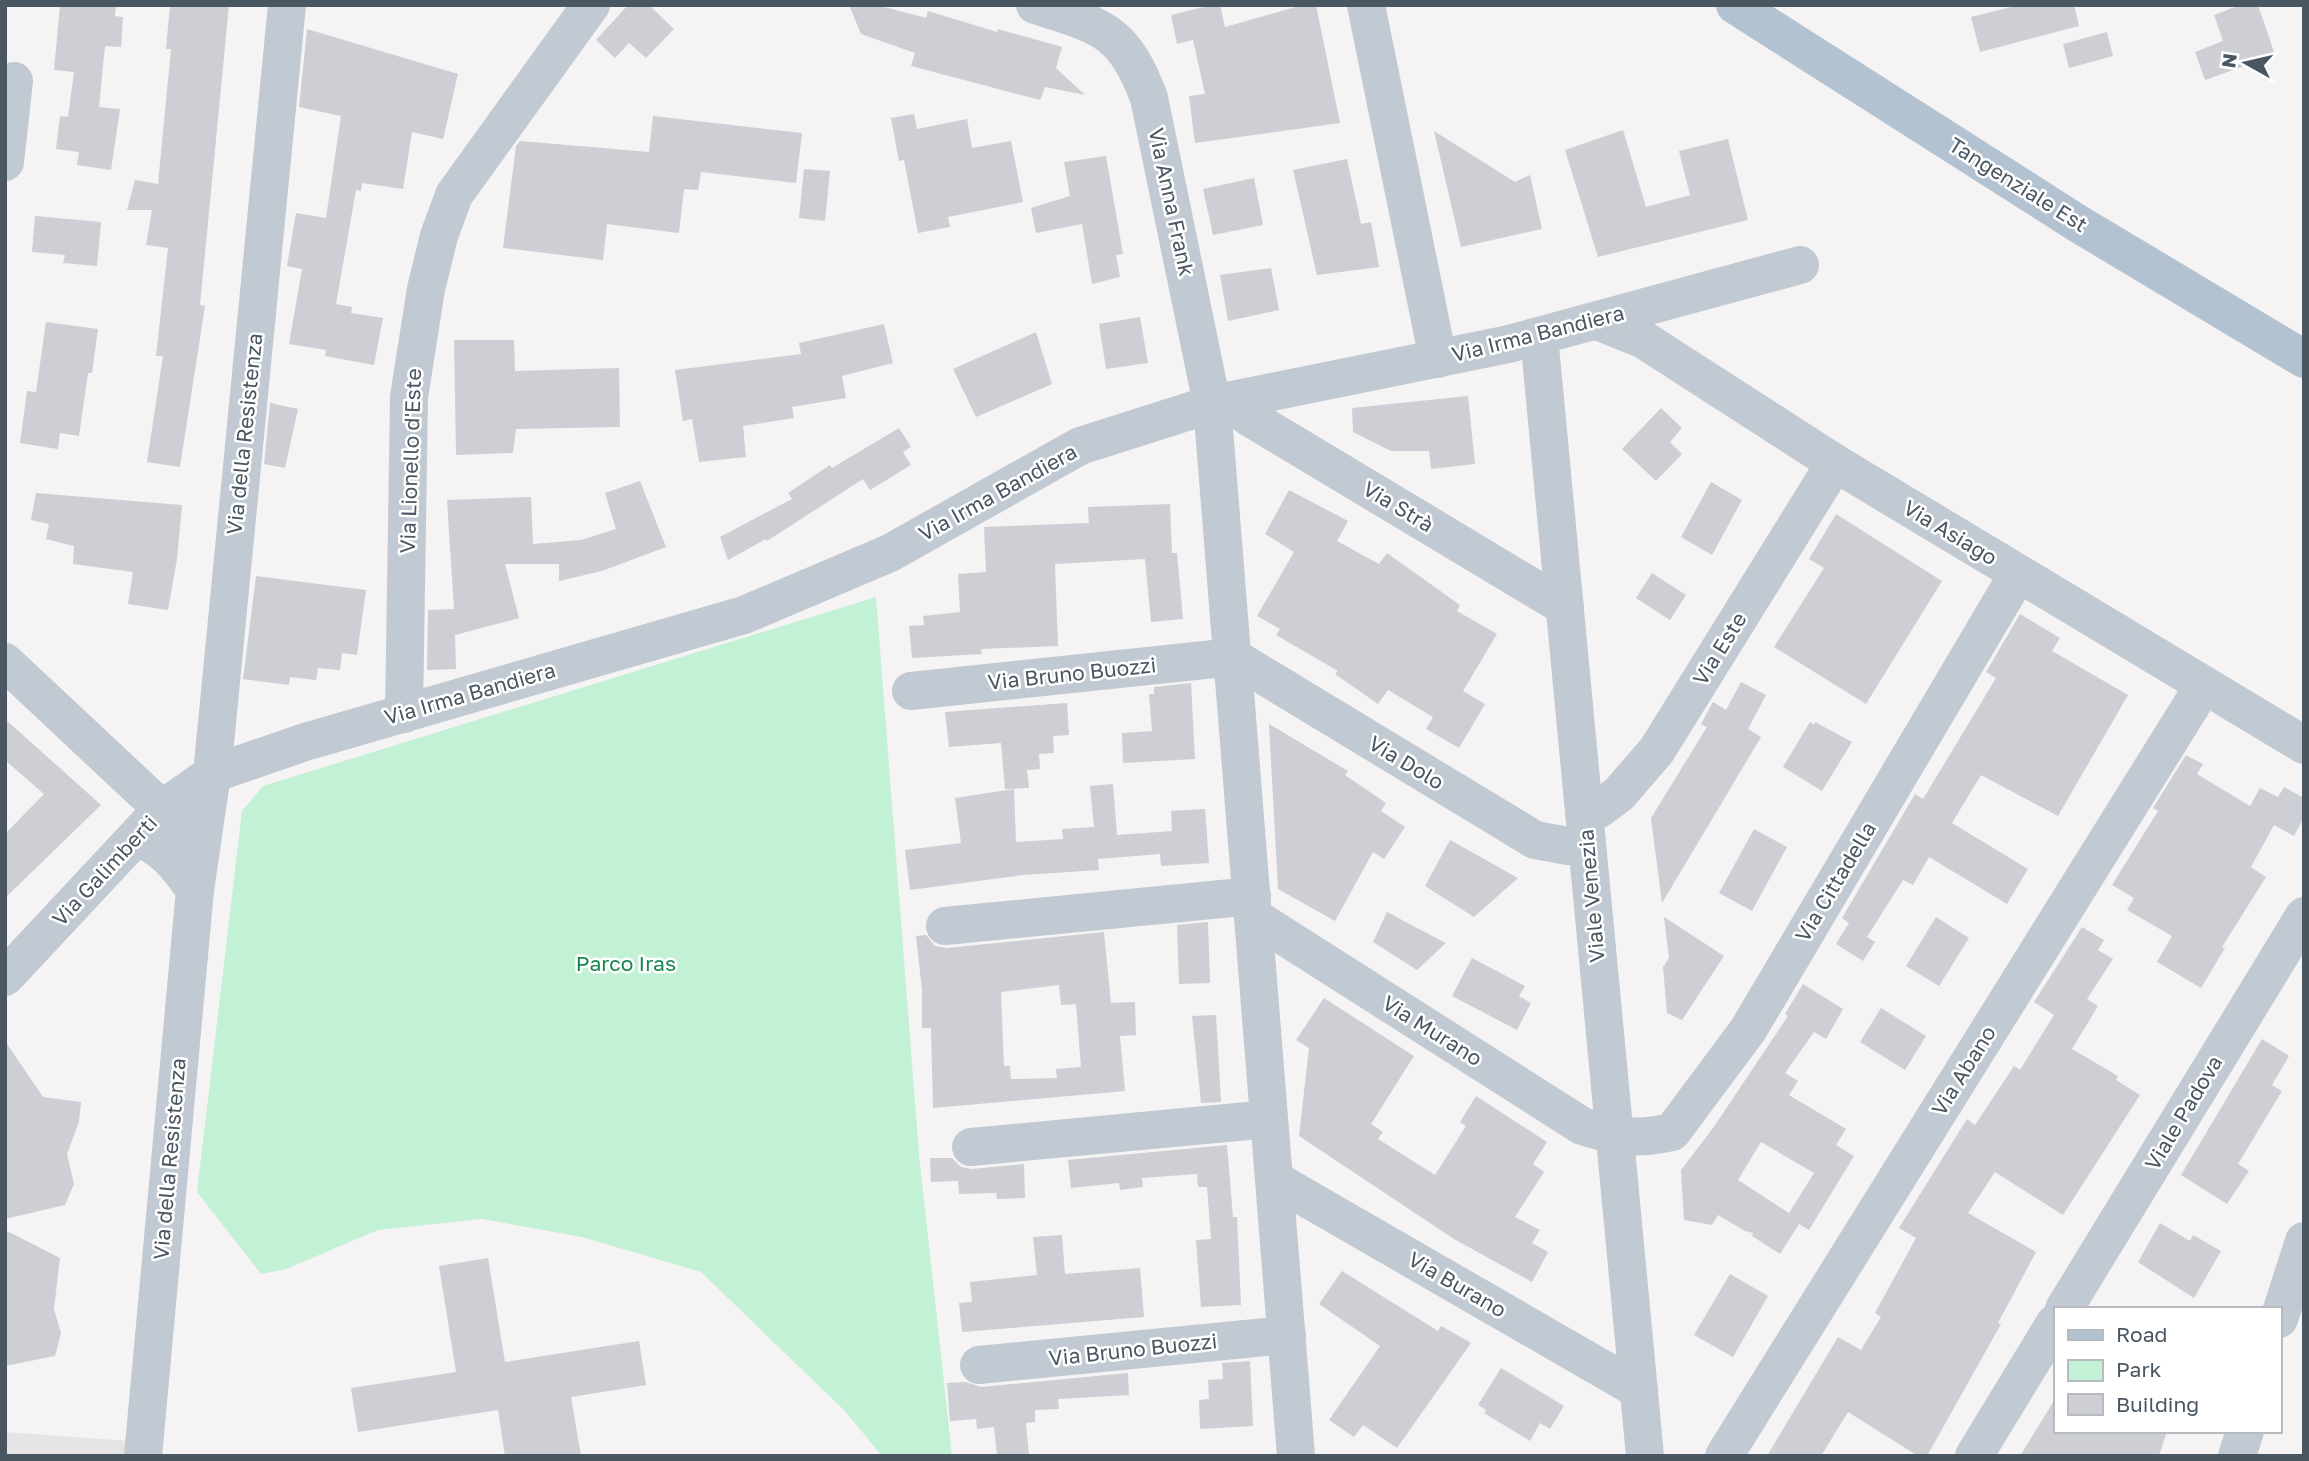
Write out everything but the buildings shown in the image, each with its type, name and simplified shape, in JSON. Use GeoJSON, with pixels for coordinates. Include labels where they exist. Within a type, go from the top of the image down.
{"type":"FeatureCollection","features":[{"type":"Feature","properties":{"kind":"main road","name":"Tangenziale Est"},"geometry":{"type":"LineString","coordinates":[[1735,5],[2077,223],[2304,359]]}},
{"type":"Feature","properties":{"kind":"street","name":"Via della Resistenza"},"geometry":{"type":"LineString","coordinates":[[143,1456],[196,876],[212,775],[288,5]]}},
{"type":"Feature","properties":{"kind":"street","name":"Via Lionello d'Este"},"geometry":{"type":"LineString","coordinates":[[404,714],[409,397],[424,303],[439,236],[454,195],[591,5]]}},
{"type":"Feature","properties":{"kind":"street","name":"Via Anna Frank"},"geometry":{"type":"LineString","coordinates":[[1035,5],[1103,14],[1109,33],[1138,68],[1149,98],[1225,402]]}},
{"type":"Feature","properties":{"kind":"street"},"geometry":{"type":"LineString","coordinates":[[1366,5],[1438,359]]}},
{"type":"Feature","properties":{"kind":"street"},"geometry":{"type":"LineString","coordinates":[[5,162],[14,81]]}},
{"type":"Feature","properties":{"kind":"street","name":"Via Irma Bandiera"},"geometry":{"type":"LineString","coordinates":[[212,775],[305,741],[744,615],[890,553],[1080,446],[1225,402],[1539,336],[1800,265]]}},
{"type":"Feature","properties":{"kind":"street","name":"Via Asiago"},"geometry":{"type":"LineString","coordinates":[[1597,321],[1644,340],[1835,463],[2304,745]]}},
{"type":"Feature","properties":{"kind":"street","name":"Viale Venezia"},"geometry":{"type":"LineString","coordinates":[[1539,336],[1645,1456]]}},
{"type":"Feature","properties":{"kind":"street"},"geometry":{"type":"LineString","coordinates":[[1225,402],[1233,657],[1287,1335],[1303,1452]]}},
{"type":"Feature","properties":{"kind":"street","name":"Via Strà"},"geometry":{"type":"LineString","coordinates":[[1225,402],[1565,607]]}},
{"type":"Feature","properties":{"kind":"street","name":"Via Este"},"geometry":{"type":"LineString","coordinates":[[1586,829],[1599,809],[1619,794],[1657,750],[1835,463]]}},
{"type":"Feature","properties":{"kind":"street","name":"Via Cittadella"},"geometry":{"type":"LineString","coordinates":[[1615,1137],[1647,1138],[1672,1132],[1740,1041],[2018,574]]}},
{"type":"Feature","properties":{"kind":"street","name":"Via Bruno Buozzi"},"geometry":{"type":"LineString","coordinates":[[911,691],[1233,657]]}},
{"type":"Feature","properties":{"kind":"street","name":"Via Dolo"},"geometry":{"type":"LineString","coordinates":[[1233,657],[1535,840],[1568,846],[1586,829]]}},
{"type":"Feature","properties":{"kind":"street","name":"Via della Resistenza"},"geometry":{"type":"LineString","coordinates":[[10,677],[183,829],[196,876]]}},
{"type":"Feature","properties":{"kind":"street","name":"Via Abano"},"geometry":{"type":"LineString","coordinates":[[1724,1456],[2204,685]]}},
{"type":"Feature","properties":{"kind":"street","name":"Via Galimberti"},"geometry":{"type":"LineString","coordinates":[[5,977],[162,809],[212,775]]}},
{"type":"Feature","properties":{"kind":"street"},"geometry":{"type":"LineString","coordinates":[[136,838],[149,842],[196,876]]}},
{"type":"Feature","properties":{"kind":"street"},"geometry":{"type":"LineString","coordinates":[[945,926],[1253,907]]}},
{"type":"Feature","properties":{"kind":"street","name":"Via Murano"},"geometry":{"type":"LineString","coordinates":[[1253,907],[1582,1126],[1615,1137]]}},
{"type":"Feature","properties":{"kind":"street","name":"Viale Padova"},"geometry":{"type":"LineString","coordinates":[[2065,1307],[2304,916]]}},
{"type":"Feature","properties":{"kind":"street"},"geometry":{"type":"LineString","coordinates":[[971,1147],[1269,1119]]}},
{"type":"Feature","properties":{"kind":"street","name":"Via Burano"},"geometry":{"type":"LineString","coordinates":[[1275,1180],[1639,1390]]}},
{"type":"Feature","properties":{"kind":"street"},"geometry":{"type":"LineString","coordinates":[[2281,1313],[2304,1241]]}},
{"type":"Feature","properties":{"kind":"street"},"geometry":{"type":"LineString","coordinates":[[1974,1456],[2054,1325]]}},
{"type":"Feature","properties":{"kind":"street","name":"Via Bruno Buozzi"},"geometry":{"type":"LineString","coordinates":[[979,1365],[1287,1335]]}},
{"type":"Feature","properties":{"kind":"street"},"geometry":{"type":"LineString","coordinates":[[2237,1456],[2244,1433]]}},
{"type":"Feature","properties":{"kind":"shaded area"},"geometry":{"type":"Polygon","coordinates":[[[5,1432],[130,1441],[128,1456],[5,1456],[5,1432]]]}},
{"type":"Feature","properties":{"kind":"green space","name":"Parco Iras"},"geometry":{"type":"Polygon","coordinates":[[[876,597],[919,1154],[952,1456],[882,1456],[845,1411],[701,1272],[582,1237],[482,1219],[378,1230],[286,1269],[261,1274],[197,1192],[242,811],[263,786],[876,597]]]}}]}
